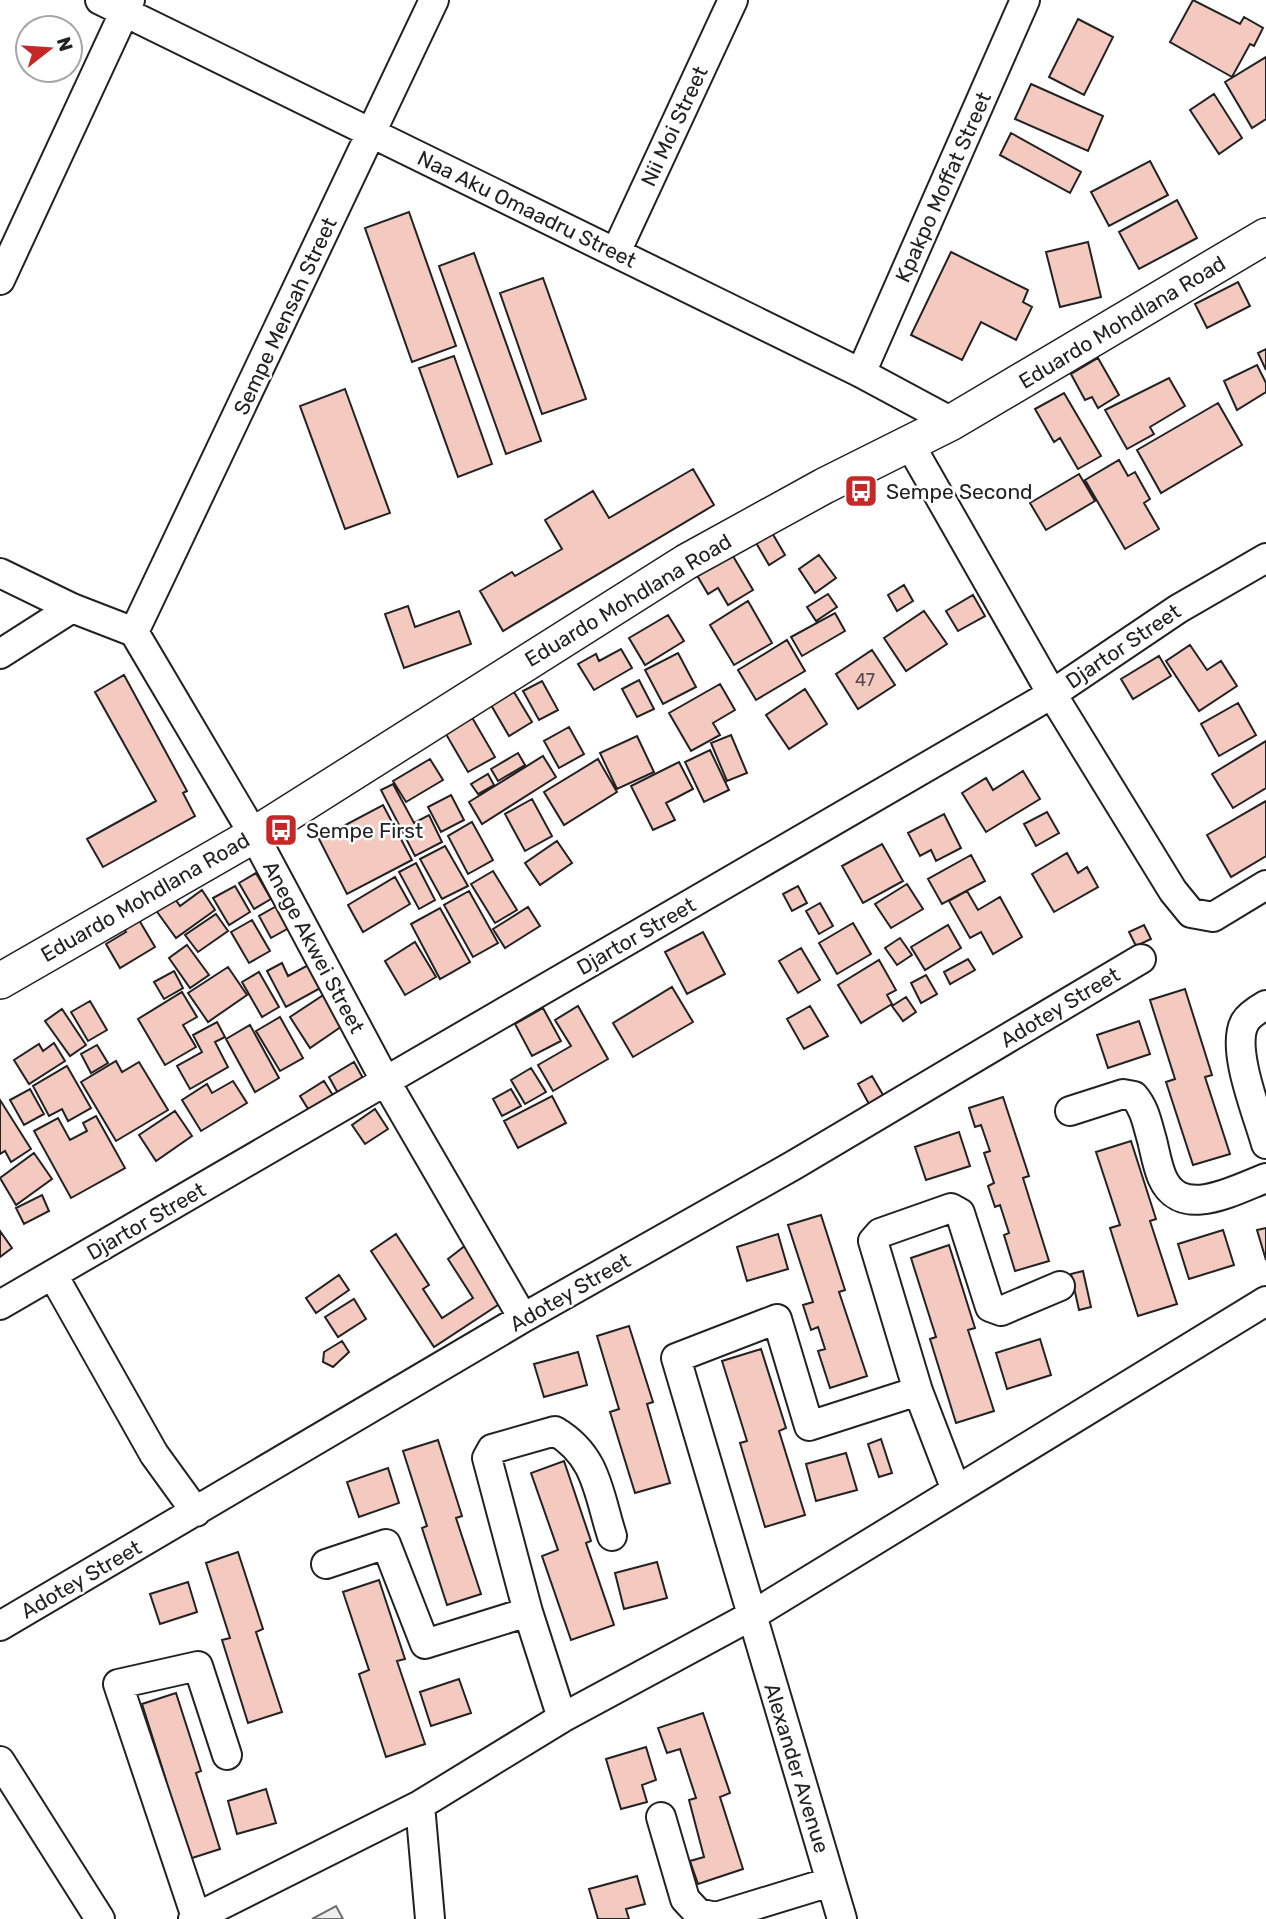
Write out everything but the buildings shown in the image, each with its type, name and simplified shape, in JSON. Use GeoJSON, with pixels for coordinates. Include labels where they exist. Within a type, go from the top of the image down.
{"type":"FeatureCollection","features":[{"type":"Feature","properties":{"kind":"main road","name":"Eduardo Mohdlana Road"},"geometry":{"type":"LineString","coordinates":[[0,981],[254,835],[685,562],[952,422],[1266,236]]}},
{"type":"Feature","properties":{"kind":"street","name":"Sempe Mensah Street"},"geometry":{"type":"LineString","coordinates":[[134,632],[434,0]]}},
{"type":"Feature","properties":{"kind":"street","name":"Nii Moi Street"},"geometry":{"type":"LineString","coordinates":[[615,253],[733,0]]}},
{"type":"Feature","properties":{"kind":"street","name":"Kpakpo Moffat Street"},"geometry":{"type":"LineString","coordinates":[[861,373],[1025,0]]}},
{"type":"Feature","properties":{"kind":"street","name":"Naa Aku Omaadru Street"},"geometry":{"type":"LineString","coordinates":[[119,4],[861,373],[952,422]]}},
{"type":"Feature","properties":{"kind":"street"},"geometry":{"type":"LineString","coordinates":[[0,280],[119,4]]}},
{"type":"Feature","properties":{"kind":"street"},"geometry":{"type":"LineString","coordinates":[[909,443],[1052,694],[1173,891],[1191,913],[1213,917],[1266,885]]}},
{"type":"Feature","properties":{"kind":"street","name":"Djartor Street"},"geometry":{"type":"LineString","coordinates":[[0,1306],[1052,694],[1178,609],[1266,558]]}},
{"type":"Feature","properties":{"kind":"street"},"geometry":{"type":"LineString","coordinates":[[0,573],[72,608],[134,632]]}},
{"type":"Feature","properties":{"kind":"street"},"geometry":{"type":"LineString","coordinates":[[0,654],[72,608]]}},
{"type":"Feature","properties":{"kind":"street","name":"Anege Akwei Street"},"geometry":{"type":"LineString","coordinates":[[134,632],[254,835],[386,1082],[523,1318]]}},
{"type":"Feature","properties":{"kind":"street","name":"Adotey Street"},"geometry":{"type":"LineString","coordinates":[[0,1626],[523,1318],[794,1165],[1141,959]]}},
{"type":"Feature","properties":{"kind":"street"},"geometry":{"type":"LineString","coordinates":[[1266,1005],[1245,1020],[1240,1038],[1242,1059],[1266,1144]]}},
{"type":"Feature","properties":{"kind":"street"},"geometry":{"type":"LineString","coordinates":[[1070,1111],[1123,1094],[1134,1096],[1143,1107],[1162,1177],[1172,1193],[1187,1200],[1211,1199],[1266,1178]]}},
{"type":"Feature","properties":{"kind":"street"},"geometry":{"type":"LineString","coordinates":[[956,1490],[918,1391],[873,1241],[875,1236],[951,1208],[960,1213],[989,1307],[1001,1311],[1060,1286]]}},
{"type":"Feature","properties":{"kind":"street"},"geometry":{"type":"LineString","coordinates":[[53,1275],[154,1454],[196,1512]]}},
{"type":"Feature","properties":{"kind":"street"},"geometry":{"type":"LineString","coordinates":[[227,1755],[198,1666],[118,1684],[195,1918],[420,1805],[562,1718],[751,1616],[1266,1301]]}},
{"type":"Feature","properties":{"kind":"street","name":"Alexander Avenue"},"geometry":{"type":"LineString","coordinates":[[842,1919],[676,1358],[777,1319],[808,1426],[918,1391]]}},
{"type":"Feature","properties":{"kind":"street"},"geometry":{"type":"LineString","coordinates":[[562,1718],[528,1612],[487,1458],[492,1450],[555,1431],[575,1442],[589,1461],[612,1536]]}},
{"type":"Feature","properties":{"kind":"street"},"geometry":{"type":"LineString","coordinates":[[327,1564],[386,1544],[425,1644],[528,1612]]}},
{"type":"Feature","properties":{"kind":"street"},"geometry":{"type":"LineString","coordinates":[[0,1761],[100,1919]]}},
{"type":"Feature","properties":{"kind":"street"},"geometry":{"type":"LineString","coordinates":[[420,1805],[430,1919]]}},
{"type":"Feature","properties":{"kind":"street"},"geometry":{"type":"LineString","coordinates":[[661,1817],[685,1899],[698,1913],[716,1917],[831,1882]]}},
{"type":"Feature","properties":{"kind":"shaded area"},"geometry":{"type":"Polygon","coordinates":[[[336,1906],[343,1919],[312,1919],[336,1906]]]}},
{"type":"Feature","properties":{"kind":"place","name":"Sempe Second"},"geometry":{"type":"Point","coordinates":[861,491]}},
{"type":"Feature","properties":{"kind":"place","name":"Sempe First"},"geometry":{"type":"Point","coordinates":[281,830]}}]}
